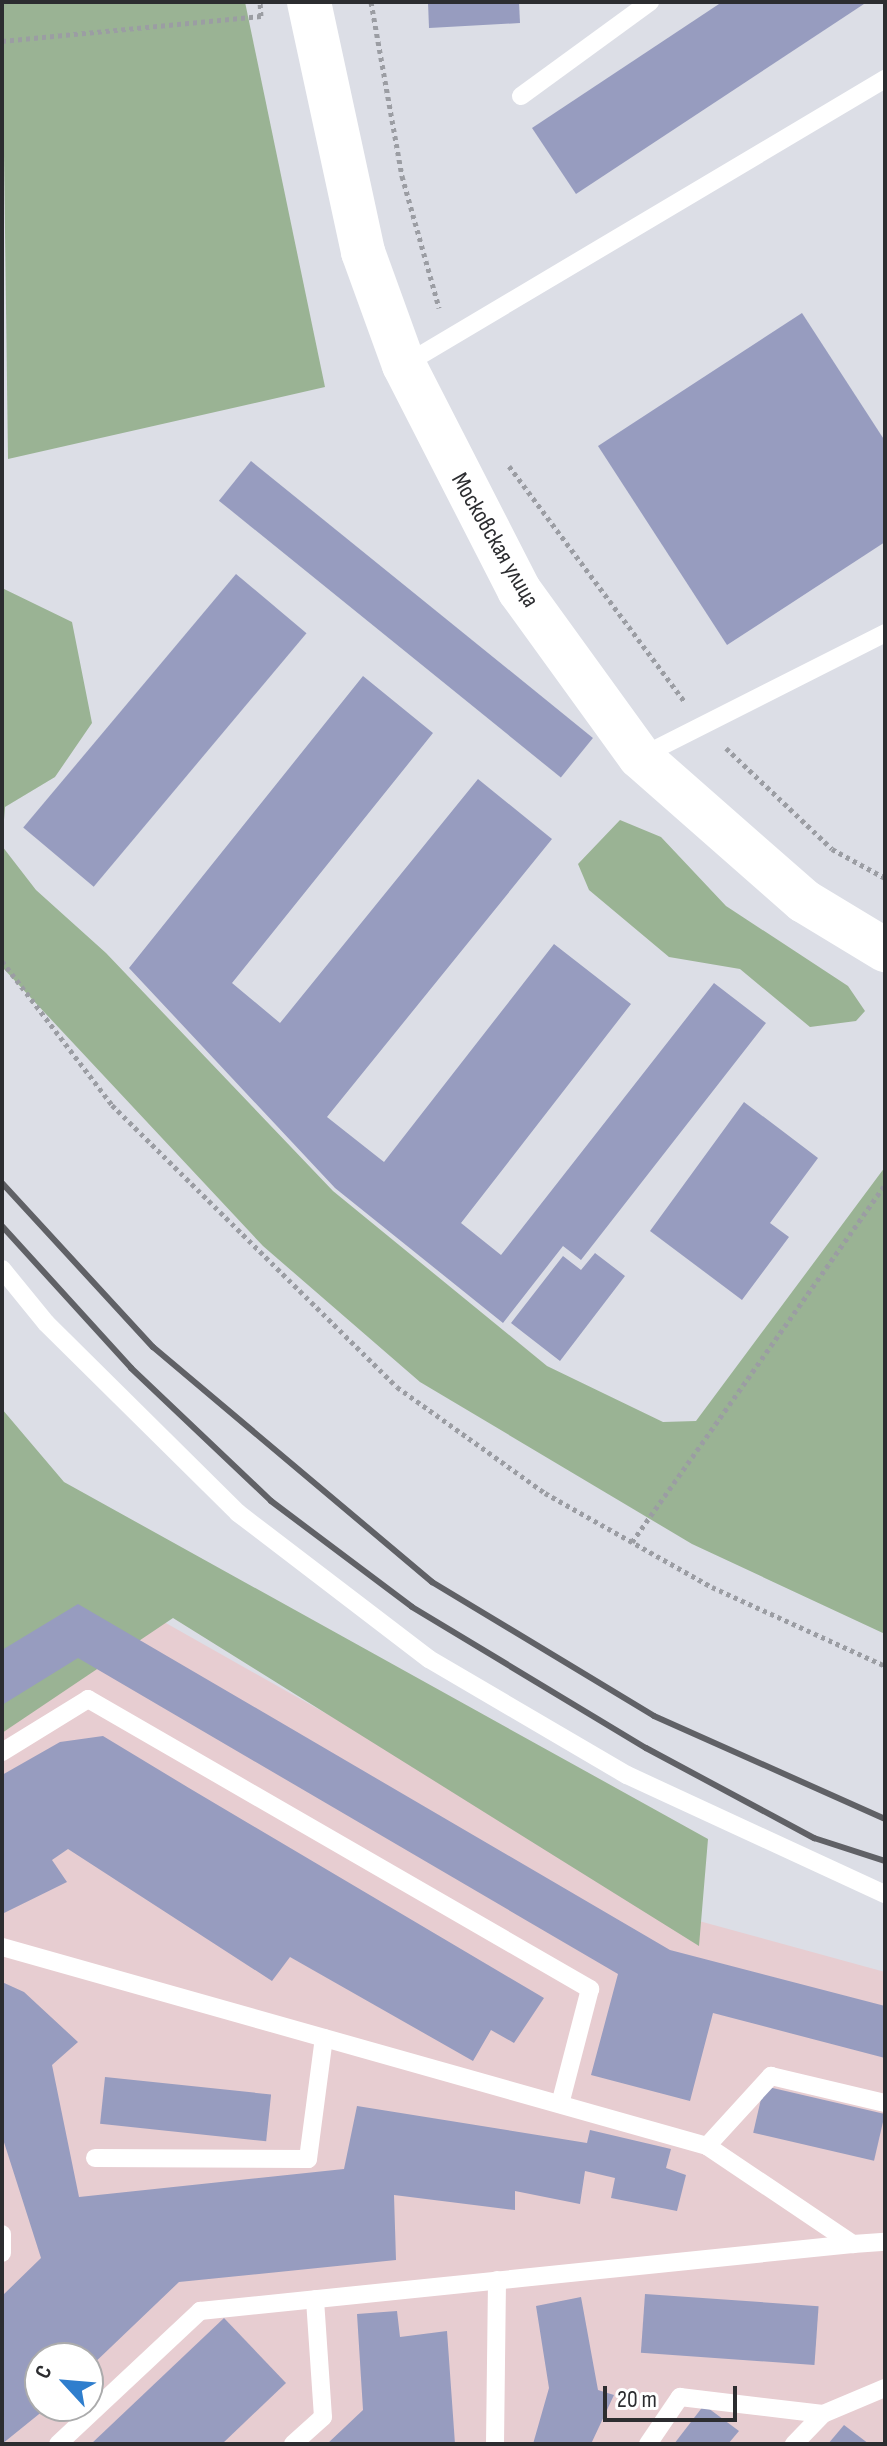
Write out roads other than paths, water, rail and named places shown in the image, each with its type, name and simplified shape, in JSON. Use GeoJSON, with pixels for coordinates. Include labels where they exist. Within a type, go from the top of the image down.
{"type":"FeatureCollection","features":[{"type":"Feature","properties":{"kind":"street","name":"Московская улица"},"geometry":{"type":"LineString","coordinates":[[309,2],[363,252],[404,365],[519,590],[640,757],[804,901],[885,950]]}},
{"type":"Feature","properties":{"kind":"lane"},"geometry":{"type":"LineString","coordinates":[[521,96],[650,2]]}},
{"type":"Feature","properties":{"kind":"lane"},"geometry":{"type":"LineString","coordinates":[[404,365],[885,79]]}},
{"type":"Feature","properties":{"kind":"lane"},"geometry":{"type":"LineString","coordinates":[[640,757],[885,633]]}},
{"type":"Feature","properties":{"kind":"lane"},"geometry":{"type":"LineString","coordinates":[[2,1269],[46,1323],[238,1513],[429,1659],[627,1775],[885,1894]]}},
{"type":"Feature","properties":{"kind":"lane"},"geometry":{"type":"LineString","coordinates":[[2,1752],[88,1699],[590,1989],[560,2104]]}},
{"type":"Feature","properties":{"kind":"lane"},"geometry":{"type":"LineString","coordinates":[[2,1947],[707,2146],[853,2244]]}},
{"type":"Feature","properties":{"kind":"lane"},"geometry":{"type":"LineString","coordinates":[[95,2158],[308,2159],[324,2038]]}},
{"type":"Feature","properties":{"kind":"lane"},"geometry":{"type":"LineString","coordinates":[[707,2146],[771,2076],[885,2103]]}},
{"type":"Feature","properties":{"kind":"lane"},"geometry":{"type":"LineString","coordinates":[[2,2234],[2,2253]]}},
{"type":"Feature","properties":{"kind":"lane"},"geometry":{"type":"LineString","coordinates":[[58,2444],[200,2311],[885,2242]]}},
{"type":"Feature","properties":{"kind":"lane"},"geometry":{"type":"LineString","coordinates":[[495,2444],[497,2280]]}},
{"type":"Feature","properties":{"kind":"lane"},"geometry":{"type":"LineString","coordinates":[[293,2444],[323,2417],[315,2299]]}},
{"type":"Feature","properties":{"kind":"lane"},"geometry":{"type":"LineString","coordinates":[[794,2444],[823,2414],[885,2388]]}},
{"type":"Feature","properties":{"kind":"lane"},"geometry":{"type":"LineString","coordinates":[[648,2444],[680,2397],[823,2414]]}},
{"type":"Feature","properties":{"kind":"railway"},"geometry":{"type":"LineString","coordinates":[[2,1183],[153,1347],[432,1582],[654,1716],[885,1819]]}},
{"type":"Feature","properties":{"kind":"railway"},"geometry":{"type":"LineString","coordinates":[[2,1226],[131,1368],[271,1501],[412,1607],[646,1748],[814,1838],[885,1861]]}}]}
